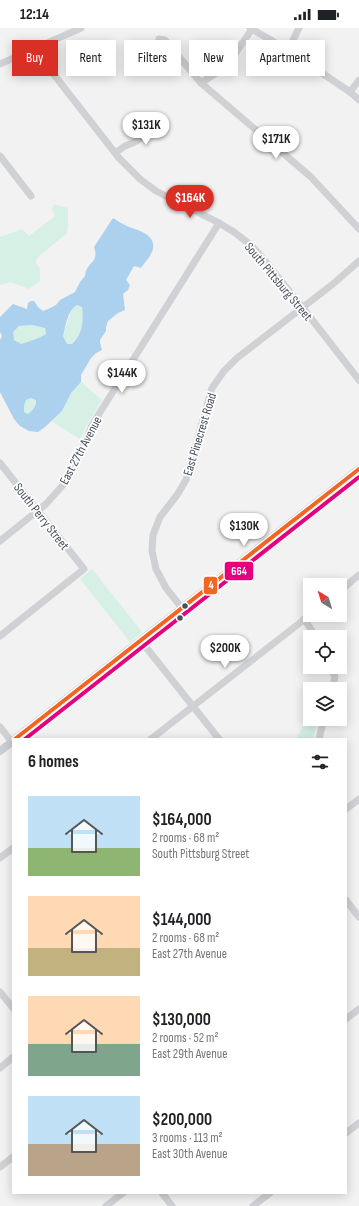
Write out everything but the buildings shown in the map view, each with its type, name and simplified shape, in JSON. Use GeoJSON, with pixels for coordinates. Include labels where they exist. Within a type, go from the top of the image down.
{"type":"FeatureCollection","features":[{"type":"Feature","properties":{"kind":"main road"},"geometry":{"type":"LineString","coordinates":[[17,738],[359,469]]}},
{"type":"Feature","properties":{"kind":"main road"},"geometry":{"type":"LineString","coordinates":[[0,751],[12,742]]}},
{"type":"Feature","properties":{"kind":"street"},"geometry":{"type":"LineString","coordinates":[[51,40],[68,31],[81,28]]}},
{"type":"Feature","properties":{"kind":"street"},"geometry":{"type":"LineString","coordinates":[[201,83],[216,73],[232,58],[251,28],[271,40]]}},
{"type":"Feature","properties":{"kind":"street"},"geometry":{"type":"LineString","coordinates":[[293,40],[299,28]]}},
{"type":"Feature","properties":{"kind":"street"},"geometry":{"type":"LineString","coordinates":[[159,39],[165,40],[201,83],[311,177],[359,229]]}},
{"type":"Feature","properties":{"kind":"street"},"geometry":{"type":"LineString","coordinates":[[0,64],[12,59]]}},
{"type":"Feature","properties":{"kind":"street"},"geometry":{"type":"LineString","coordinates":[[325,75],[359,100]]}},
{"type":"Feature","properties":{"kind":"street","name":"South Pittsburg Street"},"geometry":{"type":"LineString","coordinates":[[55,76],[130,171],[156,191],[219,223],[252,246],[359,380]]}},
{"type":"Feature","properties":{"kind":"street"},"geometry":{"type":"LineString","coordinates":[[350,92],[359,80]]}},
{"type":"Feature","properties":{"kind":"street"},"geometry":{"type":"LineString","coordinates":[[115,153],[125,146],[137,141],[160,119]]}},
{"type":"Feature","properties":{"kind":"street"},"geometry":{"type":"LineString","coordinates":[[1,160],[31,196]]}},
{"type":"Feature","properties":{"kind":"street","name":"East 27th Avenue"},"geometry":{"type":"LineString","coordinates":[[0,541],[38,511],[63,485],[74,468],[92,424],[219,223]]}},
{"type":"Feature","properties":{"kind":"street","name":"East Pinecrest Road"},"geometry":{"type":"LineString","coordinates":[[182,608],[166,588],[156,569],[152,551],[153,534],[160,517],[177,495],[186,480],[212,388],[224,371],[237,358],[303,308],[359,261]]}},
{"type":"Feature","properties":{"kind":"street","name":"South Perry Street"},"geometry":{"type":"LineString","coordinates":[[0,463],[84,570],[0,636]]}},
{"type":"Feature","properties":{"kind":"street"},"geometry":{"type":"LineString","coordinates":[[347,585],[359,575]]}},
{"type":"Feature","properties":{"kind":"street"},"geometry":{"type":"LineString","coordinates":[[152,738],[303,620]]}},
{"type":"Feature","properties":{"kind":"street"},"geometry":{"type":"LineString","coordinates":[[141,641],[218,738]]}},
{"type":"Feature","properties":{"kind":"street"},"geometry":{"type":"LineString","coordinates":[[319,738],[322,726]]}},
{"type":"Feature","properties":{"kind":"street"},"geometry":{"type":"LineString","coordinates":[[0,727],[12,740]]}},
{"type":"Feature","properties":{"kind":"street"},"geometry":{"type":"LineString","coordinates":[[347,806],[359,799]]}},
{"type":"Feature","properties":{"kind":"street"},"geometry":{"type":"LineString","coordinates":[[0,858],[12,849]]}},
{"type":"Feature","properties":{"kind":"street"},"geometry":{"type":"LineString","coordinates":[[347,901],[359,917]]}},
{"type":"Feature","properties":{"kind":"street"},"geometry":{"type":"LineString","coordinates":[[0,992],[12,1007]]}},
{"type":"Feature","properties":{"kind":"street"},"geometry":{"type":"LineString","coordinates":[[347,1018],[359,1009]]}},
{"type":"Feature","properties":{"kind":"street"},"geometry":{"type":"LineString","coordinates":[[0,1068],[12,1058]]}},
{"type":"Feature","properties":{"kind":"street"},"geometry":{"type":"LineString","coordinates":[[347,1132],[359,1123]]}},
{"type":"Feature","properties":{"kind":"street"},"geometry":{"type":"LineString","coordinates":[[0,1167],[12,1158]]}},
{"type":"Feature","properties":{"kind":"street"},"geometry":{"type":"LineString","coordinates":[[106,1206],[122,1194]]}},
{"type":"Feature","properties":{"kind":"street"},"geometry":{"type":"LineString","coordinates":[[163,1194],[172,1206]]}},
{"type":"Feature","properties":{"kind":"street"},"geometry":{"type":"LineString","coordinates":[[253,1206],[269,1194]]}},
{"type":"Feature","properties":{"kind":"green space"},"geometry":{"type":"Polygon","coordinates":[[[54,204],[68,208],[68,228],[67,233],[37,258],[36,263],[40,269],[40,281],[29,289],[11,282],[0,285],[0,237],[22,229],[29,236],[55,216],[52,208],[54,204]]]}},
{"type":"Feature","properties":{"kind":"green space"},"geometry":{"type":"Polygon","coordinates":[[[77,305],[82,307],[82,327],[72,344],[67,344],[63,336],[72,308],[77,305]]]}},
{"type":"Feature","properties":{"kind":"green space"},"geometry":{"type":"Polygon","coordinates":[[[32,325],[45,328],[46,334],[37,339],[21,344],[13,340],[13,332],[19,326],[32,325]]]}},
{"type":"Feature","properties":{"kind":"green space"},"geometry":{"type":"Polygon","coordinates":[[[81,382],[102,400],[80,439],[51,421],[62,411],[71,393],[81,382]]]}},
{"type":"Feature","properties":{"kind":"green space"},"geometry":{"type":"Polygon","coordinates":[[[31,398],[36,399],[36,401],[28,414],[24,412],[24,406],[26,400],[31,398]]]}},
{"type":"Feature","properties":{"kind":"green space"},"geometry":{"type":"Polygon","coordinates":[[[92,569],[142,632],[130,642],[80,579],[92,569]]]}},
{"type":"Feature","properties":{"kind":"green space"},"geometry":{"type":"Polygon","coordinates":[[[303,726],[316,726],[313,738],[297,738],[303,726]]]}},
{"type":"Feature","properties":{"kind":"water"},"geometry":{"type":"Polygon","coordinates":[[[113,218],[125,225],[145,233],[152,240],[153,244],[153,249],[150,256],[141,268],[134,266],[126,280],[130,285],[128,290],[123,294],[125,310],[118,313],[108,321],[106,331],[100,340],[102,350],[91,358],[81,375],[81,382],[71,393],[62,411],[38,432],[29,431],[20,426],[14,419],[0,392],[0,340],[2,336],[0,332],[0,317],[13,304],[27,309],[28,303],[34,301],[43,311],[56,305],[60,300],[75,292],[85,276],[86,271],[94,260],[94,247],[113,218]],[[77,305],[71,311],[66,323],[63,336],[67,344],[72,344],[82,327],[82,307],[77,305]],[[32,325],[19,326],[13,332],[14,340],[21,344],[37,339],[46,334],[45,328],[32,325]],[[31,398],[26,400],[24,412],[28,414],[34,408],[36,400],[31,398]]]}},
{"type":"Feature","properties":{"kind":"transit line","name":"4"},"geometry":{"type":"LineString","coordinates":[[16,738],[359,469]]}},
{"type":"Feature","properties":{"kind":"transit line","name":"664"},"geometry":{"type":"LineString","coordinates":[[26,738],[359,477]]}}]}
